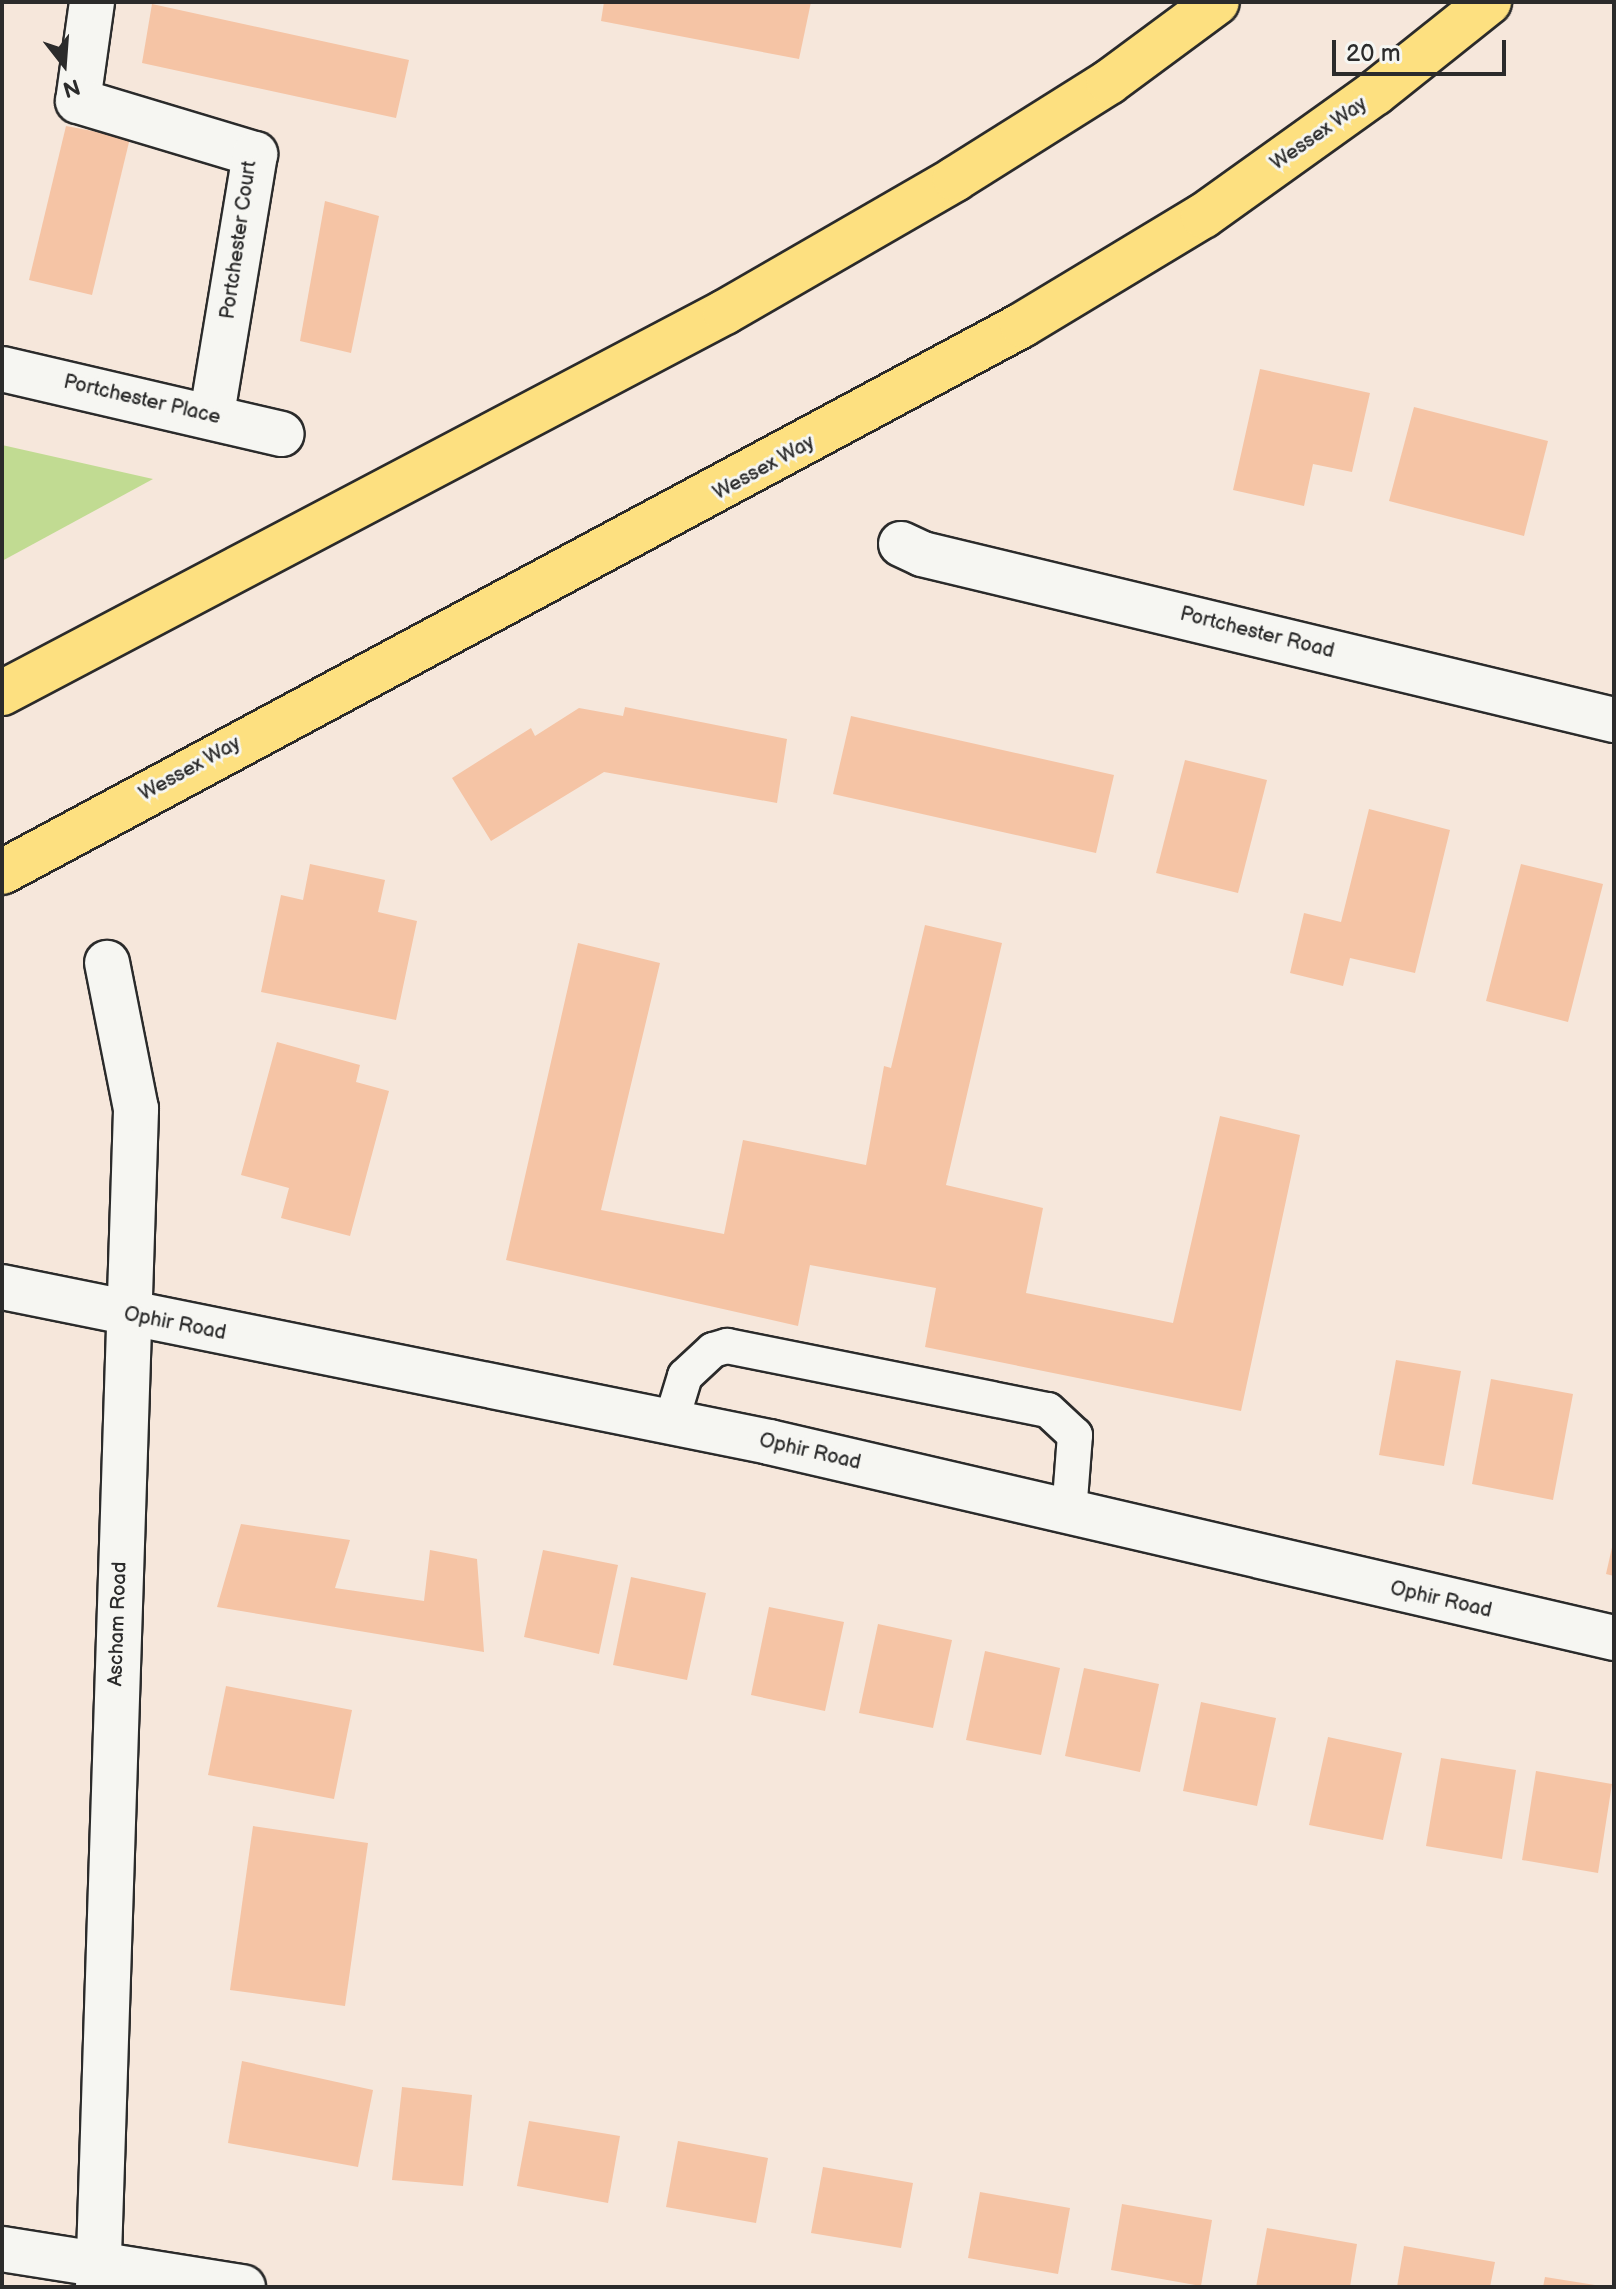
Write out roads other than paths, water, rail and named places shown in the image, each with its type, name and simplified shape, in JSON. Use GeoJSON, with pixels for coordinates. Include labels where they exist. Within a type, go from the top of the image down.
{"type":"FeatureCollection","features":[{"type":"Feature","properties":{"kind":"highway"},"geometry":{"type":"LineString","coordinates":[[2,693],[725,312],[955,179],[1109,82],[1217,2]]}},
{"type":"Feature","properties":{"kind":"highway","name":"Wessex Way"},"geometry":{"type":"LineString","coordinates":[[2,872],[1022,325],[1203,216],[1375,93],[1489,2]]}},
{"type":"Feature","properties":{"kind":"street","name":"Portchester Court"},"geometry":{"type":"LineString","coordinates":[[92,2],[78,101],[255,154],[212,415]]}},
{"type":"Feature","properties":{"kind":"street","name":"Portchester Place"},"geometry":{"type":"LineString","coordinates":[[2,369],[212,415],[282,434]]}},
{"type":"Feature","properties":{"kind":"street","name":"Portchester Road"},"geometry":{"type":"LineString","coordinates":[[901,544],[922,554],[1614,720]]}},
{"type":"Feature","properties":{"kind":"street","name":"Ascham Road"},"geometry":{"type":"LineString","coordinates":[[97,2276],[136,1109],[107,963]]}},
{"type":"Feature","properties":{"kind":"street","name":"Ophir Road"},"geometry":{"type":"LineString","coordinates":[[2,1287],[128,1315],[671,1422],[1614,1638]]}},
{"type":"Feature","properties":{"kind":"street"},"geometry":{"type":"LineString","coordinates":[[2,2249],[97,2276],[243,2287]]}},
{"type":"Feature","properties":{"kind":"lane"},"geometry":{"type":"LineString","coordinates":[[671,1422],[685,1376],[713,1350],[727,1346],[1048,1410],[1075,1435],[1069,1513]]}}]}
